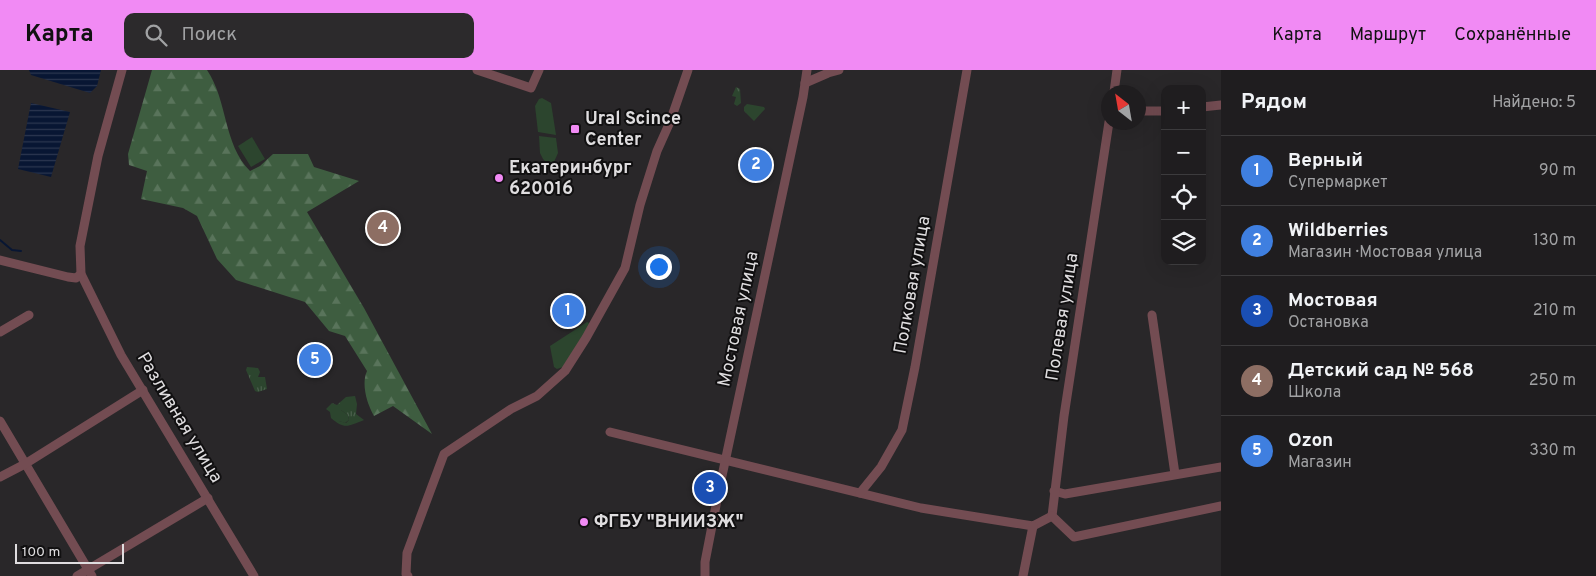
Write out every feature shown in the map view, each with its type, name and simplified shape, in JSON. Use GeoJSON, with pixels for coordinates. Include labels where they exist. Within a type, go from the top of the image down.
{"type":"FeatureCollection","features":[{"type":"Feature","properties":{"kind":"street","name":"Разливная улица"},"geometry":{"type":"LineString","coordinates":[[122,70],[98,156],[80,246],[81,274],[121,355],[254,576]]}},
{"type":"Feature","properties":{"kind":"street"},"geometry":{"type":"LineString","coordinates":[[477,70],[531,88],[539,70]]}},
{"type":"Feature","properties":{"kind":"street"},"geometry":{"type":"LineString","coordinates":[[408,576],[406,574],[407,553],[444,454],[511,409],[537,396],[566,371],[625,268],[640,205],[654,160],[688,70]]}},
{"type":"Feature","properties":{"kind":"street","name":"Мостовая улица"},"geometry":{"type":"LineString","coordinates":[[705,576],[705,562],[807,70]]}},
{"type":"Feature","properties":{"kind":"street"},"geometry":{"type":"LineString","coordinates":[[805,84],[828,73],[840,70]]}},
{"type":"Feature","properties":{"kind":"street","name":"Полковая улица"},"geometry":{"type":"LineString","coordinates":[[860,493],[881,467],[902,430],[968,70]]}},
{"type":"Feature","properties":{"kind":"street"},"geometry":{"type":"LineString","coordinates":[[1115,85],[1118,70]]}},
{"type":"Feature","properties":{"kind":"street"},"geometry":{"type":"LineString","coordinates":[[1206,107],[1221,105]]}},
{"type":"Feature","properties":{"kind":"street"},"geometry":{"type":"LineString","coordinates":[[1146,111],[1161,111]]}},
{"type":"Feature","properties":{"kind":"street","name":"Полевая улица"},"geometry":{"type":"LineString","coordinates":[[1052,516],[1054,491],[1108,130]]}},
{"type":"Feature","properties":{"kind":"street"},"geometry":{"type":"LineString","coordinates":[[0,260],[68,277],[76,278],[81,274]]}},
{"type":"Feature","properties":{"kind":"street"},"geometry":{"type":"LineString","coordinates":[[0,332],[29,315]]}},
{"type":"Feature","properties":{"kind":"street"},"geometry":{"type":"LineString","coordinates":[[1152,315],[1175,474]]}},
{"type":"Feature","properties":{"kind":"street"},"geometry":{"type":"LineString","coordinates":[[0,477],[25,464],[142,390]]}},
{"type":"Feature","properties":{"kind":"street"},"geometry":{"type":"LineString","coordinates":[[0,421],[90,572]]}},
{"type":"Feature","properties":{"kind":"street"},"geometry":{"type":"LineString","coordinates":[[610,432],[922,508],[1032,526],[1052,516],[1074,537],[1221,506]]}},
{"type":"Feature","properties":{"kind":"street"},"geometry":{"type":"LineString","coordinates":[[1054,491],[1065,494],[1221,467]]}},
{"type":"Feature","properties":{"kind":"street"},"geometry":{"type":"LineString","coordinates":[[77,576],[90,572],[208,498]]}},
{"type":"Feature","properties":{"kind":"street"},"geometry":{"type":"LineString","coordinates":[[1023,576],[1032,526]]}},
{"type":"Feature","properties":{"kind":"green space"},"geometry":{"type":"Polygon","coordinates":[[[152,70],[207,70],[219,95],[235,148],[241,160],[250,171],[260,166],[273,154],[308,154],[314,167],[359,181],[307,212],[364,308],[432,434],[393,406],[374,416],[366,394],[365,376],[367,371],[345,336],[329,331],[305,302],[236,280],[217,259],[197,216],[183,208],[141,199],[147,171],[129,165],[128,154],[152,70]]]}},
{"type":"Feature","properties":{"kind":"green space"},"geometry":{"type":"Polygon","coordinates":[[[736,87],[740,89],[741,103],[737,106],[734,104],[736,97],[732,96],[736,87]]]}},
{"type":"Feature","properties":{"kind":"green space"},"geometry":{"type":"Polygon","coordinates":[[[542,98],[551,103],[556,135],[538,132],[535,106],[539,99],[542,98]]]}},
{"type":"Feature","properties":{"kind":"green space"},"geometry":{"type":"Polygon","coordinates":[[[747,104],[764,107],[765,109],[754,121],[744,111],[744,107],[747,104]]]}},
{"type":"Feature","properties":{"kind":"green space"},"geometry":{"type":"Polygon","coordinates":[[[539,136],[556,138],[558,153],[554,162],[546,162],[543,159],[540,153],[539,136]]]}},
{"type":"Feature","properties":{"kind":"green space"},"geometry":{"type":"Polygon","coordinates":[[[252,137],[265,159],[251,167],[238,146],[252,137]]]}},
{"type":"Feature","properties":{"kind":"green space"},"geometry":{"type":"Polygon","coordinates":[[[587,322],[589,326],[563,367],[557,369],[554,367],[550,346],[587,322]]]}},
{"type":"Feature","properties":{"kind":"green space"},"geometry":{"type":"Polygon","coordinates":[[[247,367],[258,368],[260,372],[258,377],[265,377],[267,389],[255,391],[246,370],[247,367]]]}},
{"type":"Feature","properties":{"kind":"green space"},"geometry":{"type":"Polygon","coordinates":[[[355,396],[357,404],[356,414],[364,420],[347,426],[331,418],[330,412],[326,409],[332,403],[337,405],[346,397],[355,396]],[[339,410],[339,421],[346,423],[349,420],[348,415],[339,410]]]}},
{"type":"Feature","properties":{"kind":"green space"},"geometry":{"type":"Polygon","coordinates":[[[339,410],[348,415],[349,420],[345,423],[339,421],[339,410]]]}},
{"type":"Feature","properties":{"kind":"water"},"geometry":{"type":"Polygon","coordinates":[[[29,70],[101,70],[97,86],[90,93],[31,75],[29,70]]]}},
{"type":"Feature","properties":{"kind":"water"},"geometry":{"type":"Polygon","coordinates":[[[31,103],[70,112],[51,177],[18,169],[31,103]]]}},
{"type":"Feature","properties":{"kind":"waterway"},"geometry":{"type":"LineString","coordinates":[[0,240],[12,250],[21,251]]}},
{"type":"Feature","properties":{"kind":"place","name":"Ural Scince Center"},"geometry":{"type":"Point","coordinates":[575,129]}},
{"type":"Feature","properties":{"kind":"place","name":"Wildberries"},"geometry":{"type":"Point","coordinates":[756,165]}},
{"type":"Feature","properties":{"kind":"place","name":"Екатеринбург 620016"},"geometry":{"type":"Point","coordinates":[499,178]}},
{"type":"Feature","properties":{"kind":"place","name":"Детский сад № 568"},"geometry":{"type":"Point","coordinates":[383,228]}},
{"type":"Feature","properties":{"kind":"place","name":"Верный"},"geometry":{"type":"Point","coordinates":[568,311]}},
{"type":"Feature","properties":{"kind":"place","name":"Ozon"},"geometry":{"type":"Point","coordinates":[315,360]}},
{"type":"Feature","properties":{"kind":"place","name":"Мостовая"},"geometry":{"type":"Point","coordinates":[710,488]}},
{"type":"Feature","properties":{"kind":"place","name":"ФГБУ \"ВНИИЗЖ\""},"geometry":{"type":"Point","coordinates":[584,522]}}]}
